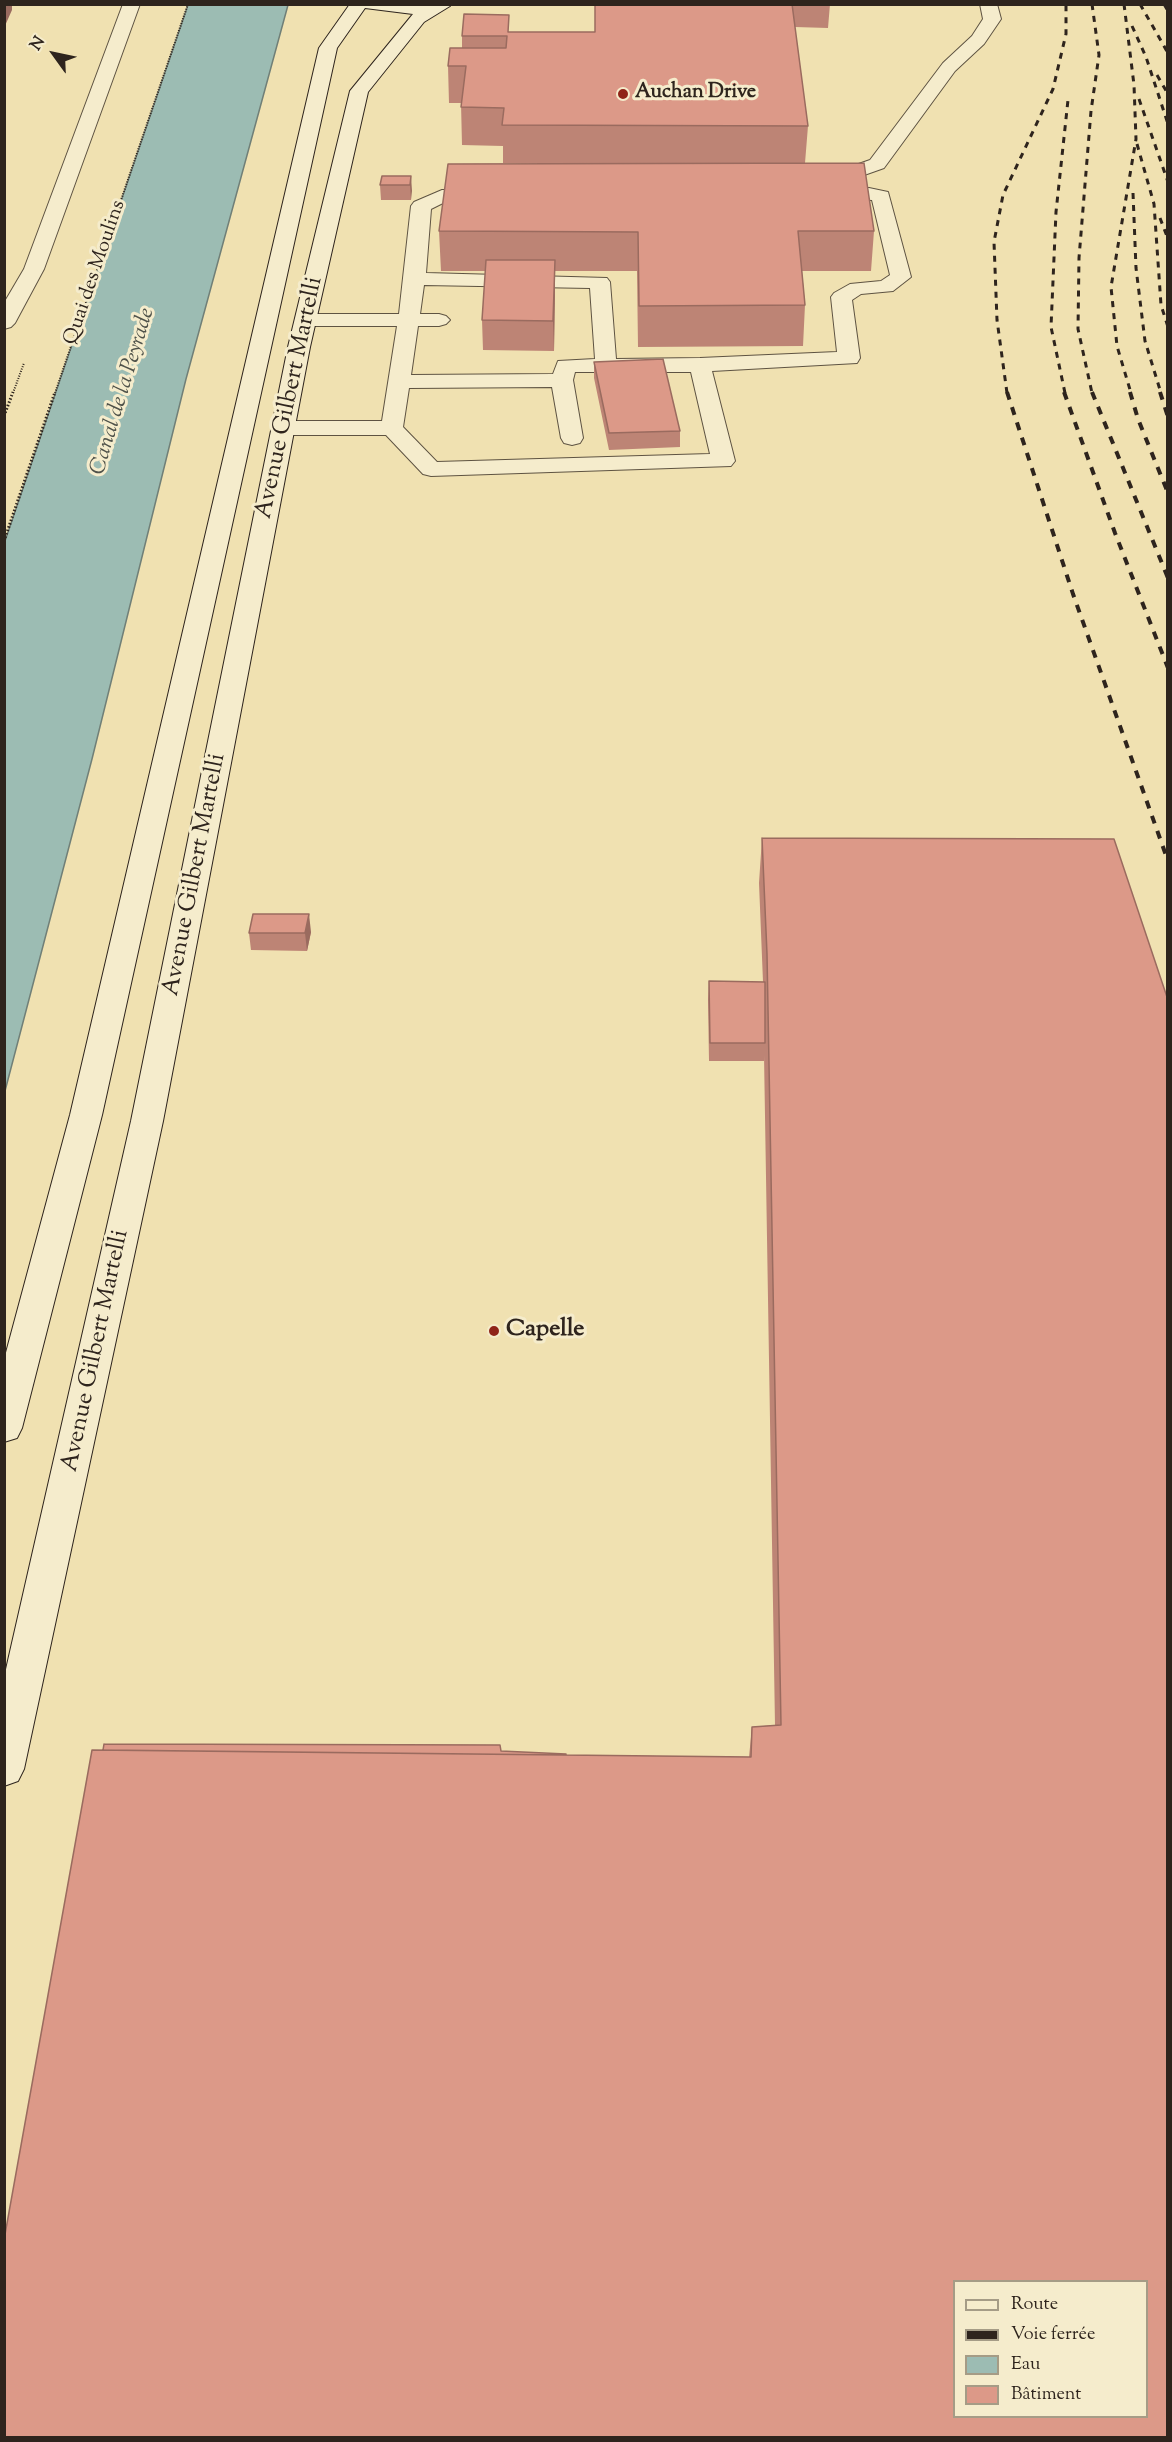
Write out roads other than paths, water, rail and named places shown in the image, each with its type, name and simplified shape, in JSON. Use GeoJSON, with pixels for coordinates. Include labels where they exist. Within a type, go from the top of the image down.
{"type":"FeatureCollection","features":[{"type":"Feature","properties":{"kind":"main road"},"geometry":{"type":"LineString","coordinates":[[4,323],[34,269],[132,4]]}},
{"type":"Feature","properties":{"kind":"main road","name":"Avenue Gilbert Martelli"},"geometry":{"type":"LineString","coordinates":[[4,1428],[86,1115],[328,48],[359,4]]}},
{"type":"Feature","properties":{"kind":"main road"},"geometry":{"type":"LineString","coordinates":[[370,4],[395,9],[440,6]]}},
{"type":"Feature","properties":{"kind":"main road"},"geometry":{"type":"LineString","coordinates":[[796,176],[853,173],[877,164],[950,67],[978,40],[992,19],[988,4]]}},
{"type":"Feature","properties":{"kind":"main road","name":"Avenue Gilbert Martelli"},"geometry":{"type":"LineString","coordinates":[[4,1769],[147,1122],[283,428],[358,91],[418,18],[440,6]]}},
{"type":"Feature","properties":{"kind":"main road"},"geometry":{"type":"LineString","coordinates":[[438,178],[496,178]]}},
{"type":"Feature","properties":{"kind":"main road"},"geometry":{"type":"LineString","coordinates":[[573,438],[562,380],[566,366],[700,364],[745,354],[849,358],[841,297],[857,288],[886,287],[901,277],[883,236],[881,196],[809,194]]}},
{"type":"Feature","properties":{"kind":"main road"},"geometry":{"type":"LineString","coordinates":[[392,428],[415,279],[427,233],[421,206],[442,196],[513,196]]}},
{"type":"Feature","properties":{"kind":"main road"},"geometry":{"type":"LineString","coordinates":[[415,279],[600,282],[606,364]]}},
{"type":"Feature","properties":{"kind":"main road"},"geometry":{"type":"LineString","coordinates":[[306,320],[439,320]]}},
{"type":"Feature","properties":{"kind":"main road"},"geometry":{"type":"LineString","coordinates":[[283,428],[392,428],[430,469],[723,461],[700,364]]}},
{"type":"Feature","properties":{"kind":"main road"},"geometry":{"type":"LineString","coordinates":[[399,382],[562,380]]}},
{"type":"Feature","properties":{"kind":"water","name":"Canal de la Peyrade"},"geometry":{"type":"Polygon","coordinates":[[[188,5],[288,5],[186,379],[92,759],[5,1091],[5,541],[188,5]]]}},
{"type":"Feature","properties":{"kind":"railway"},"geometry":{"type":"LineString","coordinates":[[1007,393],[997,320],[994,242],[1003,195],[1053,89],[1066,34],[1066,4]]}},
{"type":"Feature","properties":{"kind":"railway"},"geometry":{"type":"LineString","coordinates":[[1092,4],[1099,55],[1091,111],[1079,258],[1078,329],[1092,393]]}},
{"type":"Feature","properties":{"kind":"railway"},"geometry":{"type":"LineString","coordinates":[[1124,4],[1134,85],[1136,139],[1111,287],[1117,346],[1131,393]]}},
{"type":"Feature","properties":{"kind":"railway"},"geometry":{"type":"LineString","coordinates":[[1140,4],[1168,53]]}},
{"type":"Feature","properties":{"kind":"railway"},"geometry":{"type":"LineString","coordinates":[[1164,4],[1168,11]]}},
{"type":"Feature","properties":{"kind":"railway"},"geometry":{"type":"LineString","coordinates":[[1132,26],[1146,57],[1168,124]]}},
{"type":"Feature","properties":{"kind":"railway"},"geometry":{"type":"LineString","coordinates":[[1157,75],[1168,94]]}},
{"type":"Feature","properties":{"kind":"railway"},"geometry":{"type":"LineString","coordinates":[[1139,99],[1168,182]]}},
{"type":"Feature","properties":{"kind":"railway"},"geometry":{"type":"LineString","coordinates":[[1065,393],[1051,327],[1056,212],[1068,100]]}},
{"type":"Feature","properties":{"kind":"railway"},"geometry":{"type":"LineString","coordinates":[[1137,144],[1154,204],[1161,305],[1168,327]]}},
{"type":"Feature","properties":{"kind":"railway"},"geometry":{"type":"LineString","coordinates":[[1133,193],[1136,268],[1145,341],[1161,393]]}},
{"type":"Feature","properties":{"kind":"railway"},"geometry":{"type":"LineString","coordinates":[[1160,218],[1168,239]]}},
{"type":"Feature","properties":{"kind":"railway"},"geometry":{"type":"LineString","coordinates":[[1007,392],[1073,594],[1168,861]]}},
{"type":"Feature","properties":{"kind":"railway"},"geometry":{"type":"LineString","coordinates":[[1064,392],[1115,533],[1168,668]]}},
{"type":"Feature","properties":{"kind":"railway"},"geometry":{"type":"LineString","coordinates":[[1092,392],[1168,578]]}},
{"type":"Feature","properties":{"kind":"railway"},"geometry":{"type":"LineString","coordinates":[[1130,392],[1138,419],[1168,493]]}},
{"type":"Feature","properties":{"kind":"railway"},"geometry":{"type":"LineString","coordinates":[[1160,392],[1168,417]]}},
{"type":"Feature","properties":{"kind":"place","name":"Auchan Drive"},"geometry":{"type":"Point","coordinates":[623,94]}},
{"type":"Feature","properties":{"kind":"place","name":"Capelle"},"geometry":{"type":"Point","coordinates":[494,1331]}}]}
